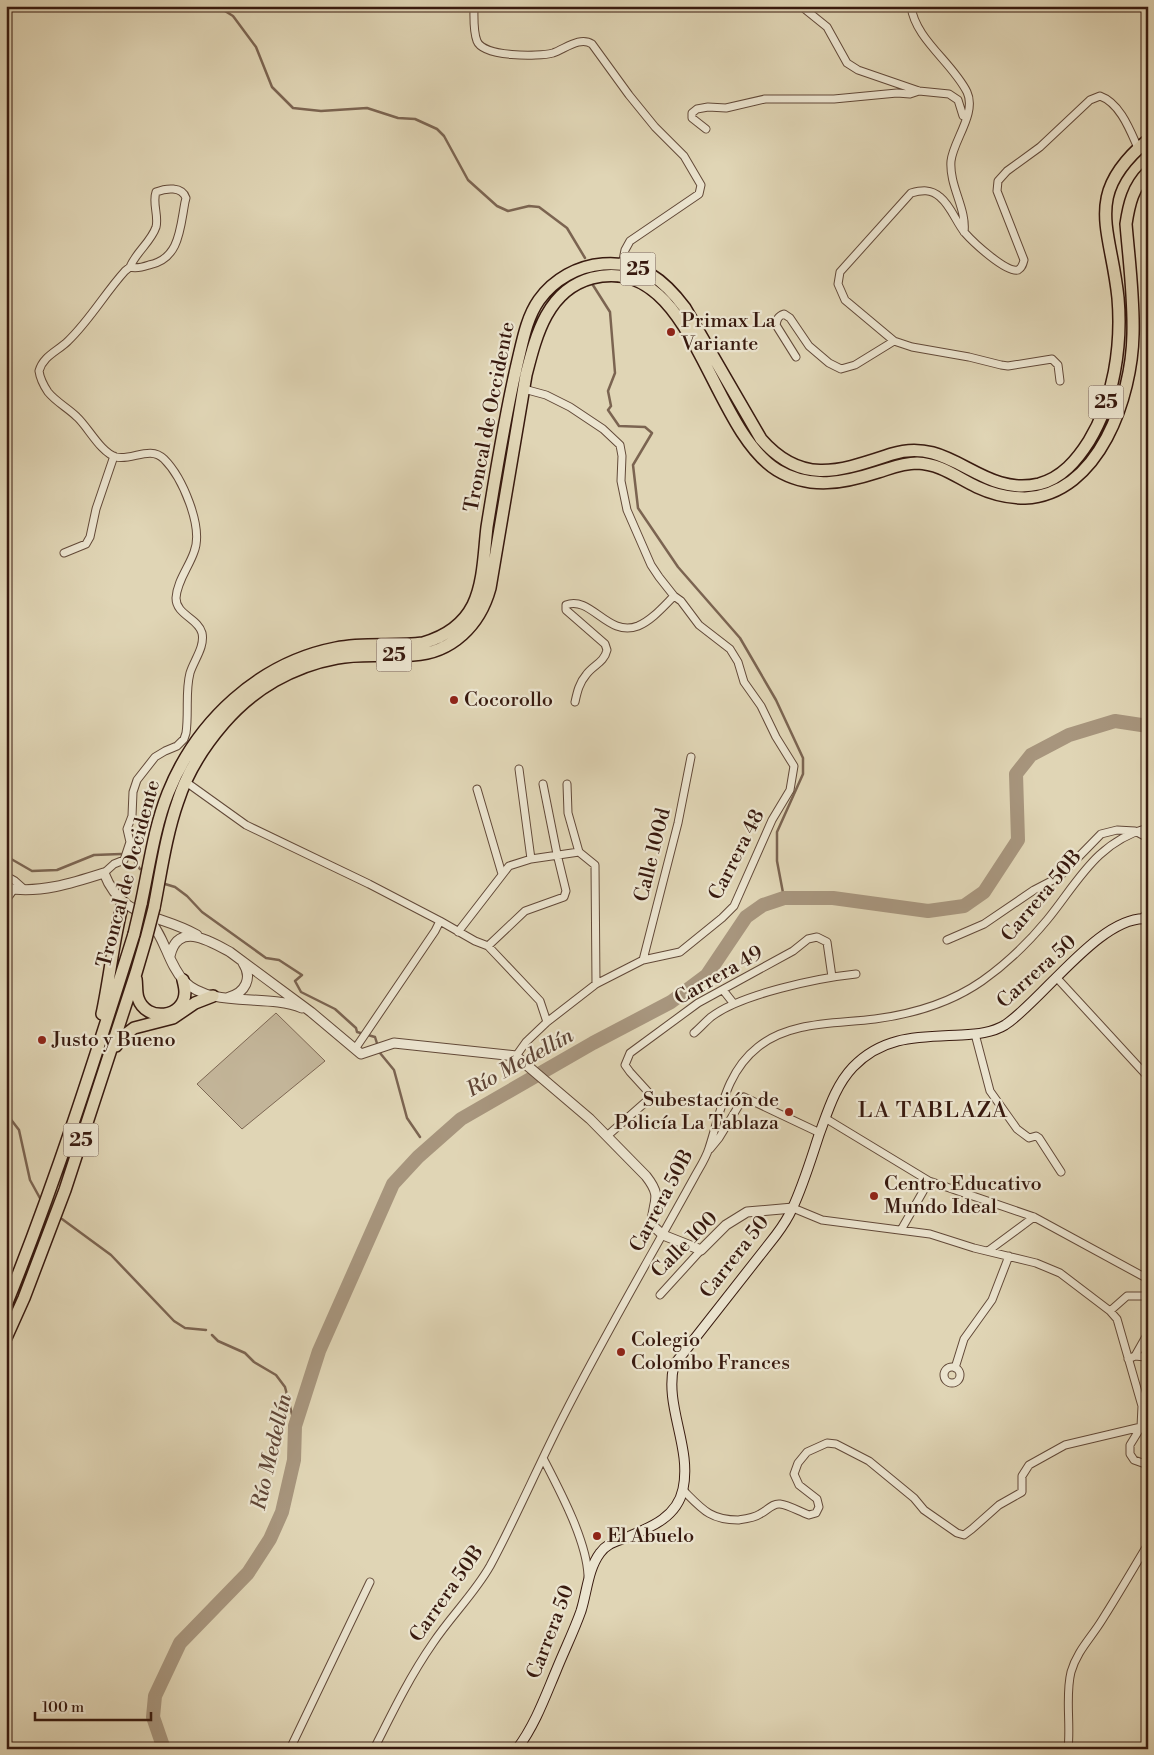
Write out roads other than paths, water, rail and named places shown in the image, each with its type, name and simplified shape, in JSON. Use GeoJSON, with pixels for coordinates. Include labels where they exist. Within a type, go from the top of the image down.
{"type":"FeatureCollection","features":[{"type":"Feature","properties":{"kind":"highway","name":"Troncal de Occidente"},"geometry":{"type":"LineString","coordinates":[[6,1338],[24,1298],[65,1190],[136,973],[146,939],[146,909],[155,837],[172,785],[200,736],[216,716],[233,699],[261,678],[298,659],[319,652],[354,645],[423,643],[439,638],[453,629],[467,614],[473,605],[479,584],[512,386],[528,322],[534,308],[550,287],[575,271],[596,265],[622,265],[645,272],[659,280],[671,289],[685,308],[761,439],[770,450],[782,459],[802,468],[834,471],[894,454],[927,451],[948,458],[981,476],[999,483],[1024,486],[1033,485],[1060,474],[1071,465],[1089,440],[1106,404],[1115,363],[1118,298],[1105,224],[1105,205],[1110,184],[1115,176],[1138,148],[1148,140]]}},
{"type":"Feature","properties":{"kind":"highway","name":"Troncal de Occidente"},"geometry":{"type":"LineString","coordinates":[[6,1305],[53,1183],[95,1060],[134,934],[146,909],[172,818],[186,782],[224,724],[254,694],[271,683],[305,667],[338,658],[364,655],[412,655],[437,650],[459,638],[473,624],[484,607],[490,588],[533,347],[545,316],[554,302],[570,288],[600,276],[622,276],[652,288],[676,314],[725,402],[754,449],[772,466],[787,475],[808,482],[838,482],[863,477],[896,466],[922,464],[942,468],[978,488],[994,494],[1024,498],[1048,493],[1072,481],[1082,473],[1099,452],[1111,428],[1120,403],[1129,369],[1134,334],[1126,224],[1128,209],[1134,192],[1148,172]]}},
{"type":"Feature","properties":{"kind":"highway"},"geometry":{"type":"LineString","coordinates":[[77,1109],[106,998],[116,932],[123,903]]}},
{"type":"Feature","properties":{"kind":"highway"},"geometry":{"type":"LineString","coordinates":[[136,973],[138,998],[146,1009],[156,1014],[171,1013],[181,1004],[185,991],[183,980]]}},
{"type":"Feature","properties":{"kind":"highway"},"geometry":{"type":"LineString","coordinates":[[106,1066],[121,1038],[134,1028],[173,1018],[195,1003],[213,996]]}},
{"type":"Feature","properties":{"kind":"street"},"geometry":{"type":"LineString","coordinates":[[474,6],[477,41],[482,48],[488,51],[528,56],[552,53],[582,41],[592,44],[634,102],[655,127],[684,156],[701,185],[699,194],[630,241],[625,250],[622,265]]}},
{"type":"Feature","properties":{"kind":"street"},"geometry":{"type":"LineString","coordinates":[[801,6],[827,27],[847,63],[858,70],[919,91],[949,94],[958,100],[963,116],[966,117]]}},
{"type":"Feature","properties":{"kind":"street"},"geometry":{"type":"LineString","coordinates":[[911,6],[918,29],[968,93],[969,107],[951,160],[953,184],[965,225],[964,232]]}},
{"type":"Feature","properties":{"kind":"street"},"geometry":{"type":"LineString","coordinates":[[706,129],[692,118],[692,113],[698,109],[708,107],[726,108],[765,99],[834,99],[897,92],[910,94],[919,91]]}},
{"type":"Feature","properties":{"kind":"street"},"geometry":{"type":"LineString","coordinates":[[1060,381],[1058,365],[1052,359],[1008,366],[912,347],[894,341],[845,300],[838,284],[840,272],[911,193],[922,190],[930,191],[941,198],[964,232],[981,249],[1011,270],[1018,270],[1022,267],[1024,260],[997,192],[998,182],[1007,171],[1040,147],[1090,100],[1100,96],[1108,98],[1121,115],[1138,148]]}},
{"type":"Feature","properties":{"kind":"street"},"geometry":{"type":"LineString","coordinates":[[15,889],[64,886],[104,873],[114,864],[124,860],[130,842],[127,829],[133,811],[133,792],[140,775],[155,757],[177,746],[185,736],[189,680],[202,638],[198,624],[185,614],[176,602],[178,587],[194,553],[197,536],[194,513],[180,484],[166,462],[158,455],[150,452],[124,457],[114,456],[100,444],[77,416],[54,398],[40,377],[39,371],[42,362],[77,333],[116,281],[130,267],[136,255],[151,237],[156,227],[156,192],[172,189],[184,193],[185,202],[177,244],[173,251],[168,257],[155,264],[136,268],[130,267]]}},
{"type":"Feature","properties":{"kind":"street"},"geometry":{"type":"LineString","coordinates":[[796,357],[776,324],[777,319],[784,314],[790,318],[809,346],[829,363],[841,369],[855,366],[894,341]]}},
{"type":"Feature","properties":{"kind":"street"},"geometry":{"type":"LineString","coordinates":[[524,389],[546,395],[570,407],[603,428],[620,445],[622,456],[621,481],[627,510],[651,565],[674,596],[645,622],[628,629],[607,622],[579,604],[566,604],[566,610],[605,644],[607,650],[604,659],[592,668],[582,680],[575,702]]}},
{"type":"Feature","properties":{"kind":"street"},"geometry":{"type":"LineString","coordinates":[[64,553],[86,544],[90,537],[96,509],[114,456]]}},
{"type":"Feature","properties":{"kind":"street","name":"Carrera 48"},"geometry":{"type":"LineString","coordinates":[[516,1056],[526,1042],[547,1022],[596,984],[643,960],[680,952],[722,918],[734,906],[772,820],[790,790],[794,766],[776,737],[761,706],[744,682],[738,662],[730,649],[699,625],[681,601],[674,596]]}},
{"type":"Feature","properties":{"kind":"street","name":"Calle 100d"},"geometry":{"type":"LineString","coordinates":[[643,960],[678,823],[692,756]]}},
{"type":"Feature","properties":{"kind":"street"},"geometry":{"type":"LineString","coordinates":[[519,769],[531,859]]}},
{"type":"Feature","properties":{"kind":"street"},"geometry":{"type":"LineString","coordinates":[[186,782],[246,825],[368,884],[488,946],[540,1001],[547,1022]]}},
{"type":"Feature","properties":{"kind":"street"},"geometry":{"type":"LineString","coordinates":[[488,946],[525,912],[564,897],[566,890],[543,784]]}},
{"type":"Feature","properties":{"kind":"street"},"geometry":{"type":"LineString","coordinates":[[567,784],[568,813],[579,852],[595,865],[596,984]]}},
{"type":"Feature","properties":{"kind":"street"},"geometry":{"type":"LineString","coordinates":[[476,789],[502,874]]}},
{"type":"Feature","properties":{"kind":"street","name":"Carrera 50B"},"geometry":{"type":"LineString","coordinates":[[374,1749],[415,1670],[434,1641],[468,1599],[486,1572],[564,1415],[708,1151],[723,1098],[733,1076],[745,1059],[760,1045],[778,1034],[803,1028],[908,1014],[941,1004],[959,996],[984,980],[1018,952],[1047,920],[1093,860],[1108,846],[1135,831],[1148,828]]}},
{"type":"Feature","properties":{"kind":"street"},"geometry":{"type":"LineString","coordinates":[[947,940],[984,924],[1034,890],[1059,877],[1101,834],[1117,830],[1135,831],[1148,838]]}},
{"type":"Feature","properties":{"kind":"street"},"geometry":{"type":"LineString","coordinates":[[458,932],[509,866],[531,859],[579,852]]}},
{"type":"Feature","properties":{"kind":"street"},"geometry":{"type":"LineString","coordinates":[[104,873],[115,895],[133,910],[146,909],[203,939]]}},
{"type":"Feature","properties":{"kind":"street"},"geometry":{"type":"LineString","coordinates":[[6,876],[15,881],[15,889],[6,900]]}},
{"type":"Feature","properties":{"kind":"street"},"geometry":{"type":"LineString","coordinates":[[146,909],[178,973],[183,980],[197,991],[213,996],[298,1006],[311,1012]]}},
{"type":"Feature","properties":{"kind":"street","name":"Carrera 50"},"geometry":{"type":"LineString","coordinates":[[517,1749],[525,1739],[540,1709],[579,1616],[596,1558],[607,1545],[655,1526],[667,1517],[678,1503],[683,1490],[685,1473],[683,1443],[672,1391],[671,1378],[674,1365],[776,1235],[793,1208],[834,1095],[846,1076],[864,1057],[875,1050],[904,1038],[975,1034],[989,1032],[1003,1026],[1013,1019],[1056,977],[1109,930],[1120,924],[1146,917]]}},
{"type":"Feature","properties":{"kind":"street"},"geometry":{"type":"LineString","coordinates":[[356,1050],[360,1040],[440,921]]}},
{"type":"Feature","properties":{"kind":"street"},"geometry":{"type":"LineString","coordinates":[[170,956],[172,949],[182,938],[196,936],[217,944],[311,1012],[361,1054],[394,1043],[516,1056],[590,1119],[654,1186],[657,1194],[652,1225],[662,1235],[701,1250]]}},
{"type":"Feature","properties":{"kind":"street","name":"Carrera 49"},"geometry":{"type":"LineString","coordinates":[[607,1136],[649,1099],[650,1094],[625,1065],[630,1053],[698,1003],[793,952],[808,938],[817,937],[827,942],[832,977]]}},
{"type":"Feature","properties":{"kind":"street"},"geometry":{"type":"LineString","coordinates":[[229,997],[241,992],[247,980],[246,967],[242,962]]}},
{"type":"Feature","properties":{"kind":"street","name":"Carrera 49"},"geometry":{"type":"LineString","coordinates":[[694,1033],[712,1017],[734,1004],[800,984],[856,974]]}},
{"type":"Feature","properties":{"kind":"street"},"geometry":{"type":"LineString","coordinates":[[1056,977],[1148,1077]]}},
{"type":"Feature","properties":{"kind":"street"},"geometry":{"type":"LineString","coordinates":[[723,990],[734,1004]]}},
{"type":"Feature","properties":{"kind":"street"},"geometry":{"type":"LineString","coordinates":[[975,1034],[990,1091],[1017,1129],[1029,1138],[1036,1136],[1039,1138],[1060,1172]]}},
{"type":"Feature","properties":{"kind":"street"},"geometry":{"type":"LineString","coordinates":[[708,1151],[719,1138],[744,1097],[820,1134]]}},
{"type":"Feature","properties":{"kind":"street"},"geometry":{"type":"LineString","coordinates":[[825,1118],[929,1181],[1034,1217],[1148,1278]]}},
{"type":"Feature","properties":{"kind":"street"},"geometry":{"type":"LineString","coordinates":[[901,1230],[929,1181]]}},
{"type":"Feature","properties":{"kind":"street","name":"Calle 100"},"geometry":{"type":"LineString","coordinates":[[660,1296],[726,1225],[747,1212],[793,1208],[822,1220],[930,1234],[974,1248],[1036,1263],[1060,1273],[1110,1311],[1117,1319],[1131,1357],[1142,1406],[1141,1427]]}},
{"type":"Feature","properties":{"kind":"street"},"geometry":{"type":"LineString","coordinates":[[988,1251],[1034,1217]]}},
{"type":"Feature","properties":{"kind":"street"},"geometry":{"type":"LineString","coordinates":[[955,1368],[964,1339],[992,1300],[1008,1256]]}},
{"type":"Feature","properties":{"kind":"street"},"geometry":{"type":"LineString","coordinates":[[1110,1311],[1127,1296],[1148,1296]]}},
{"type":"Feature","properties":{"kind":"street"},"geometry":{"type":"LineString","coordinates":[[1131,1357],[1148,1333]]}},
{"type":"Feature","properties":{"kind":"street"},"geometry":{"type":"LineString","coordinates":[[1131,1357],[1148,1356]]}},
{"type":"Feature","properties":{"kind":"street"},"geometry":{"type":"LineString","coordinates":[[683,1490],[706,1513],[726,1520],[744,1520],[759,1516],[774,1505],[781,1504],[809,1515],[816,1513],[819,1507],[817,1499],[799,1485],[794,1474],[798,1464],[807,1452],[827,1443],[836,1444],[869,1462],[914,1498],[924,1510],[957,1533],[964,1534],[999,1505],[1022,1492],[1022,1476],[1029,1465],[1065,1445],[1141,1427]]}},
{"type":"Feature","properties":{"kind":"street"},"geometry":{"type":"LineString","coordinates":[[1141,1427],[1130,1445],[1130,1454],[1134,1460],[1148,1465]]}},
{"type":"Feature","properties":{"kind":"street"},"geometry":{"type":"LineString","coordinates":[[542,1458],[559,1487],[582,1545],[587,1565],[588,1583]]}},
{"type":"Feature","properties":{"kind":"street"},"geometry":{"type":"LineString","coordinates":[[1068,1749],[1070,1731],[1070,1675],[1076,1657],[1101,1622],[1148,1544]]}},
{"type":"Feature","properties":{"kind":"street"},"geometry":{"type":"LineString","coordinates":[[290,1749],[370,1582]]}},
{"type":"Feature","properties":{"kind":"waterway"},"geometry":{"type":"LineString","coordinates":[[217,6],[233,16],[256,47],[272,87],[293,108],[321,111],[367,108],[398,118],[415,119],[437,129],[444,136],[468,180],[497,206],[508,211],[529,206],[539,207],[567,228],[585,258]]}},
{"type":"Feature","properties":{"kind":"waterway"},"geometry":{"type":"LineString","coordinates":[[591,282],[610,312],[615,373],[608,391],[611,406],[608,410],[619,426],[645,427],[652,433],[633,465],[638,508],[678,567],[740,638],[776,700],[803,758],[803,774],[777,832],[777,861],[784,898]]}},
{"type":"Feature","properties":{"kind":"waterway","name":"Río Medellín"},"geometry":{"type":"LineString","coordinates":[[164,1749],[153,1717],[155,1696],[180,1643],[248,1573],[270,1539],[282,1512],[294,1460],[295,1426],[319,1351],[393,1184],[418,1157],[461,1119],[593,1043],[671,1002],[707,975],[746,917],[763,905],[784,898],[833,898],[928,911],[964,906],[984,892],[1018,840],[1016,774],[1031,755],[1069,735],[1115,721],[1148,726]]}},
{"type":"Feature","properties":{"kind":"waterway"},"geometry":{"type":"LineString","coordinates":[[6,856],[32,871],[57,870],[94,855],[121,854]]}},
{"type":"Feature","properties":{"kind":"waterway"},"geometry":{"type":"LineString","coordinates":[[133,859],[140,869]]}},
{"type":"Feature","properties":{"kind":"waterway"},"geometry":{"type":"LineString","coordinates":[[165,884],[175,887],[187,896],[202,912],[266,958],[279,960],[302,975],[295,981],[301,992],[335,1009],[356,1028],[357,1032],[375,1037],[380,1053],[394,1070],[407,1118],[420,1137]]}},
{"type":"Feature","properties":{"kind":"waterway"},"geometry":{"type":"LineString","coordinates":[[6,1113],[19,1130],[30,1180],[41,1200]]}},
{"type":"Feature","properties":{"kind":"waterway"},"geometry":{"type":"LineString","coordinates":[[62,1219],[111,1255],[174,1321],[185,1328],[206,1330]]}},
{"type":"Feature","properties":{"kind":"waterway"},"geometry":{"type":"LineString","coordinates":[[212,1335],[218,1341],[245,1353],[254,1362],[276,1375],[285,1387],[295,1426]]}},
{"type":"Feature","properties":{"kind":"place","name":"Primax La Variante"},"geometry":{"type":"Point","coordinates":[671,332]}},
{"type":"Feature","properties":{"kind":"place","name":"Cocorollo"},"geometry":{"type":"Point","coordinates":[454,700]}},
{"type":"Feature","properties":{"kind":"place","name":"Justo y Bueno"},"geometry":{"type":"Point","coordinates":[42,1040]}},
{"type":"Feature","properties":{"kind":"place","name":"Subestación de Policía La Tablaza"},"geometry":{"type":"Point","coordinates":[789,1112]}},
{"type":"Feature","properties":{"kind":"place","name":"Centro Educativo Mundo Ideal"},"geometry":{"type":"Point","coordinates":[874,1196]}},
{"type":"Feature","properties":{"kind":"place","name":"Colegio Colombo Frances"},"geometry":{"type":"Point","coordinates":[621,1352]}},
{"type":"Feature","properties":{"kind":"place","name":"El Abuelo"},"geometry":{"type":"Point","coordinates":[597,1536]}},
{"type":"Feature","properties":{"kind":"district","name":"LA TABLAZA"},"geometry":{"type":"Point","coordinates":[933,1110]}}]}
